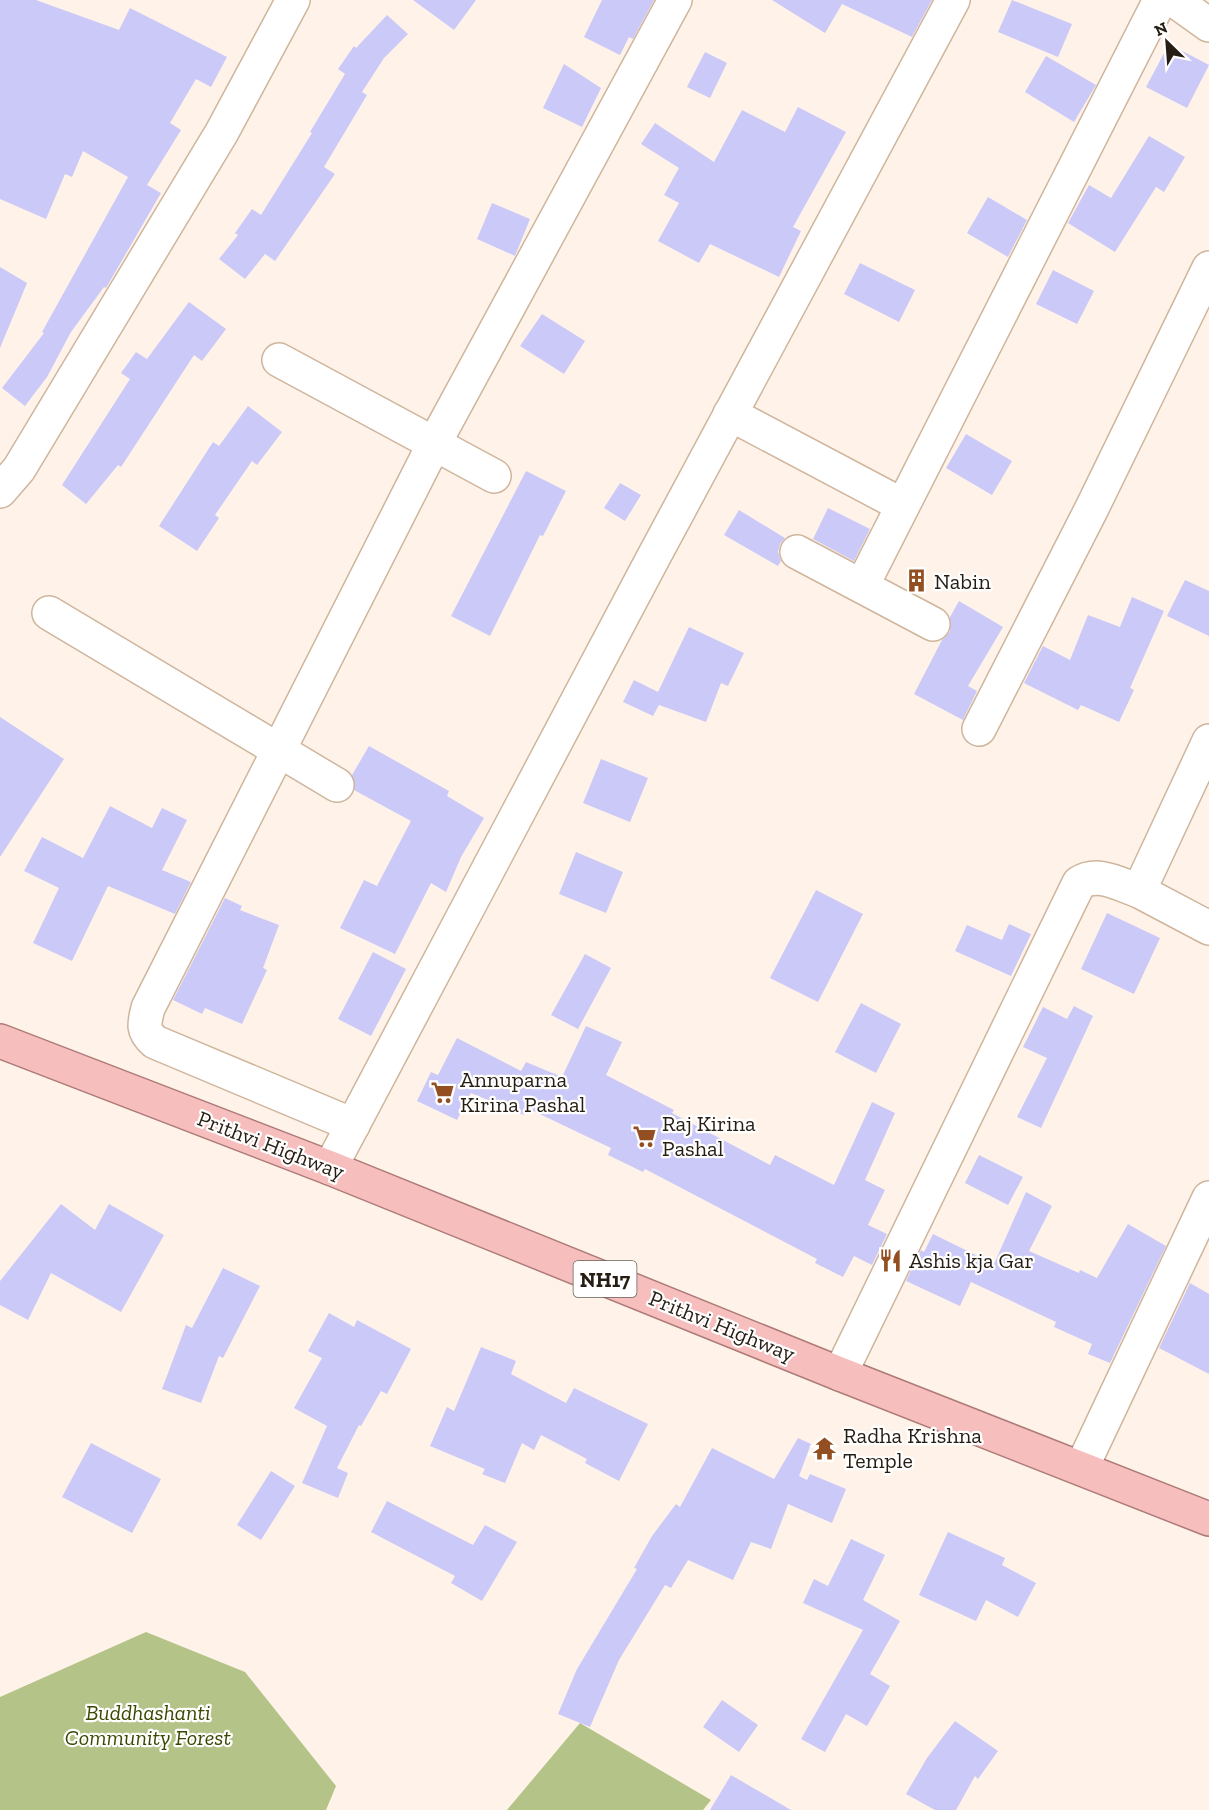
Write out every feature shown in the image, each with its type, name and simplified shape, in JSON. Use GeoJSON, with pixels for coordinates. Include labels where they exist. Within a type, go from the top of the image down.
{"type":"FeatureCollection","features":[{"type":"Feature","properties":{"kind":"highway","name":"Prithvi Highway"},"geometry":{"type":"LineString","coordinates":[[0,1041],[330,1168],[840,1374],[1082,1467],[1209,1519]]}},
{"type":"Feature","properties":{"kind":"street"},"geometry":{"type":"LineString","coordinates":[[0,491],[20,469],[222,132],[293,0]]}},
{"type":"Feature","properties":{"kind":"street"},"geometry":{"type":"LineString","coordinates":[[353,1125],[155,1042],[146,1035],[144,1024],[148,1008],[434,444],[675,0]]}},
{"type":"Feature","properties":{"kind":"street"},"geometry":{"type":"LineString","coordinates":[[330,1168],[730,414],[953,0]]}},
{"type":"Feature","properties":{"kind":"street"},"geometry":{"type":"LineString","coordinates":[[862,586],[1160,0]]}},
{"type":"Feature","properties":{"kind":"street"},"geometry":{"type":"LineString","coordinates":[[1174,0],[1209,25]]}},
{"type":"Feature","properties":{"kind":"street"},"geometry":{"type":"LineString","coordinates":[[980,729],[1092,508],[1209,268]]}},
{"type":"Feature","properties":{"kind":"street"},"geometry":{"type":"LineString","coordinates":[[279,360],[495,476]]}},
{"type":"Feature","properties":{"kind":"street"},"geometry":{"type":"LineString","coordinates":[[730,414],[902,505]]}},
{"type":"Feature","properties":{"kind":"street"},"geometry":{"type":"LineString","coordinates":[[797,552],[933,624]]}},
{"type":"Feature","properties":{"kind":"street"},"geometry":{"type":"LineString","coordinates":[[49,613],[279,752],[338,785]]}},
{"type":"Feature","properties":{"kind":"street"},"geometry":{"type":"LineString","coordinates":[[1139,891],[1209,741]]}},
{"type":"Feature","properties":{"kind":"street"},"geometry":{"type":"LineString","coordinates":[[840,1374],[1079,883],[1088,878],[1102,878],[1139,891],[1209,928]]}},
{"type":"Feature","properties":{"kind":"street"},"geometry":{"type":"LineString","coordinates":[[1082,1467],[1209,1198]]}},
{"type":"Feature","properties":{"kind":"green space","name":"Buddhashanti Community Forest"},"geometry":{"type":"Polygon","coordinates":[[[146,1632],[245,1672],[336,1786],[326,1810],[0,1810],[0,1697],[146,1632]]]}},
{"type":"Feature","properties":{"kind":"green space"},"geometry":{"type":"Polygon","coordinates":[[[580,1723],[711,1800],[703,1810],[507,1810],[580,1723]]]}},
{"type":"Feature","properties":{"kind":"building"},"geometry":{"type":"Polygon","coordinates":[[[0,0],[36,0],[119,30],[130,8],[227,57],[211,87],[196,79],[170,123],[181,130],[147,185],[161,193],[106,288],[104,287],[71,332],[47,377],[25,406],[2,388],[44,333],[42,332],[128,177],[83,151],[72,177],[65,174],[46,219],[0,199],[0,0]]]}},
{"type":"Feature","properties":{"kind":"building"},"geometry":{"type":"Polygon","coordinates":[[[413,0],[476,0],[454,30],[413,0]]]}},
{"type":"Feature","properties":{"kind":"building"},"geometry":{"type":"Polygon","coordinates":[[[602,0],[654,0],[633,39],[629,37],[620,55],[584,37],[602,0]]]}},
{"type":"Feature","properties":{"kind":"building"},"geometry":{"type":"Polygon","coordinates":[[[772,0],[932,0],[912,37],[842,4],[825,33],[772,0]]]}},
{"type":"Feature","properties":{"kind":"building"},"geometry":{"type":"Polygon","coordinates":[[[1012,0],[1072,24],[1058,57],[998,32],[1012,0]]]}},
{"type":"Feature","properties":{"kind":"building"},"geometry":{"type":"Polygon","coordinates":[[[387,15],[408,34],[384,58],[362,92],[367,95],[324,167],[335,174],[275,261],[265,254],[245,279],[219,259],[238,235],[235,233],[252,209],[261,215],[312,133],[310,132],[345,74],[338,69],[354,46],[356,48],[387,15]]]}},
{"type":"Feature","properties":{"kind":"building"},"geometry":{"type":"Polygon","coordinates":[[[1169,44],[1209,65],[1187,108],[1146,87],[1169,44]]]}},
{"type":"Feature","properties":{"kind":"building"},"geometry":{"type":"Polygon","coordinates":[[[705,52],[727,63],[710,98],[687,87],[705,52]]]}},
{"type":"Feature","properties":{"kind":"building"},"geometry":{"type":"Polygon","coordinates":[[[1046,56],[1096,85],[1074,122],[1025,92],[1046,56]]]}},
{"type":"Feature","properties":{"kind":"building"},"geometry":{"type":"Polygon","coordinates":[[[564,64],[601,88],[582,127],[543,108],[564,64]]]}},
{"type":"Feature","properties":{"kind":"building"},"geometry":{"type":"Polygon","coordinates":[[[798,107],[846,132],[793,227],[801,231],[779,277],[710,244],[699,263],[658,241],[679,203],[664,195],[679,168],[641,144],[655,123],[714,162],[742,110],[785,132],[798,107]]]}},
{"type":"Feature","properties":{"kind":"building"},"geometry":{"type":"Polygon","coordinates":[[[1149,136],[1185,157],[1164,192],[1156,187],[1115,252],[1068,223],[1089,185],[1111,198],[1149,136]]]}},
{"type":"Feature","properties":{"kind":"building"},"geometry":{"type":"Polygon","coordinates":[[[988,197],[1027,220],[1008,257],[967,233],[988,197]]]}},
{"type":"Feature","properties":{"kind":"building"},"geometry":{"type":"Polygon","coordinates":[[[492,203],[530,219],[515,256],[477,239],[492,203]]]}},
{"type":"Feature","properties":{"kind":"building"},"geometry":{"type":"Polygon","coordinates":[[[860,263],[915,290],[899,322],[844,294],[860,263]]]}},
{"type":"Feature","properties":{"kind":"building"},"geometry":{"type":"Polygon","coordinates":[[[0,267],[27,283],[0,348],[0,267]]]}},
{"type":"Feature","properties":{"kind":"building"},"geometry":{"type":"Polygon","coordinates":[[[1053,270],[1094,291],[1077,324],[1036,304],[1053,270]]]}},
{"type":"Feature","properties":{"kind":"building"},"geometry":{"type":"Polygon","coordinates":[[[189,302],[226,329],[202,361],[194,355],[121,467],[118,465],[86,504],[62,485],[130,379],[121,373],[136,352],[147,359],[189,302]]]}},
{"type":"Feature","properties":{"kind":"building"},"geometry":{"type":"Polygon","coordinates":[[[542,314],[585,341],[564,374],[520,346],[542,314]]]}},
{"type":"Feature","properties":{"kind":"building"},"geometry":{"type":"Polygon","coordinates":[[[248,406],[282,432],[257,465],[252,461],[215,515],[219,518],[197,551],[159,526],[213,442],[219,446],[248,406]]]}},
{"type":"Feature","properties":{"kind":"building"},"geometry":{"type":"Polygon","coordinates":[[[966,434],[1012,461],[992,495],[946,468],[966,434]]]}},
{"type":"Feature","properties":{"kind":"building"},"geometry":{"type":"Polygon","coordinates":[[[526,471],[566,491],[543,536],[540,535],[490,636],[451,616],[526,471]]]}},
{"type":"Feature","properties":{"kind":"building"},"geometry":{"type":"Polygon","coordinates":[[[620,483],[641,495],[625,521],[604,508],[620,483]]]}},
{"type":"Feature","properties":{"kind":"building"},"geometry":{"type":"Polygon","coordinates":[[[828,508],[870,529],[854,561],[813,539],[828,508]]]}},
{"type":"Feature","properties":{"kind":"building"},"geometry":{"type":"Polygon","coordinates":[[[739,510],[785,538],[778,552],[781,561],[778,566],[724,535],[739,510]]]}},
{"type":"Feature","properties":{"kind":"building"},"geometry":{"type":"Polygon","coordinates":[[[1185,580],[1209,591],[1209,636],[1167,616],[1185,580]]]}},
{"type":"Feature","properties":{"kind":"building"},"geometry":{"type":"Polygon","coordinates":[[[1132,597],[1164,611],[1130,688],[1134,690],[1119,722],[1081,705],[1078,710],[1024,683],[1043,646],[1070,660],[1088,615],[1120,627],[1132,597]]]}},
{"type":"Feature","properties":{"kind":"building"},"geometry":{"type":"Polygon","coordinates":[[[959,601],[1003,627],[968,686],[977,691],[963,720],[914,694],[942,640],[950,632],[950,617],[959,601]]]}},
{"type":"Feature","properties":{"kind":"building"},"geometry":{"type":"Polygon","coordinates":[[[689,627],[744,653],[728,686],[721,683],[706,722],[659,705],[653,716],[623,702],[634,680],[658,692],[689,627]]]}},
{"type":"Feature","properties":{"kind":"building"},"geometry":{"type":"Polygon","coordinates":[[[0,717],[64,759],[0,857],[0,717]]]}},
{"type":"Feature","properties":{"kind":"building"},"geometry":{"type":"Polygon","coordinates":[[[369,746],[449,791],[447,796],[484,818],[461,857],[446,892],[431,883],[395,954],[340,928],[364,880],[377,886],[411,821],[354,790],[352,775],[369,746]]]}},
{"type":"Feature","properties":{"kind":"building"},"geometry":{"type":"Polygon","coordinates":[[[601,759],[648,778],[630,822],[583,803],[601,759]]]}},
{"type":"Feature","properties":{"kind":"building"},"geometry":{"type":"Polygon","coordinates":[[[110,806],[152,828],[162,808],[187,820],[162,870],[191,882],[175,914],[108,886],[72,961],[33,943],[59,888],[24,871],[42,837],[83,858],[110,806]]]}},
{"type":"Feature","properties":{"kind":"building"},"geometry":{"type":"Polygon","coordinates":[[[576,852],[623,872],[606,913],[559,894],[576,852]]]}},
{"type":"Feature","properties":{"kind":"building"},"geometry":{"type":"Polygon","coordinates":[[[816,890],[863,914],[818,1002],[770,978],[816,890]]]}},
{"type":"Feature","properties":{"kind":"building"},"geometry":{"type":"Polygon","coordinates":[[[225,898],[242,906],[240,910],[279,925],[263,968],[267,970],[242,1024],[205,1008],[202,1014],[173,1000],[225,898]]]}},
{"type":"Feature","properties":{"kind":"building"},"geometry":{"type":"Polygon","coordinates":[[[1107,913],[1160,938],[1134,994],[1081,969],[1107,913]]]}},
{"type":"Feature","properties":{"kind":"building"},"geometry":{"type":"Polygon","coordinates":[[[1009,924],[1031,934],[1011,976],[955,951],[967,925],[1002,940],[1009,924]]]}},
{"type":"Feature","properties":{"kind":"building"},"geometry":{"type":"Polygon","coordinates":[[[373,952],[406,969],[371,1036],[338,1019],[373,952]]]}},
{"type":"Feature","properties":{"kind":"building"},"geometry":{"type":"Polygon","coordinates":[[[585,954],[611,968],[578,1029],[551,1015],[585,954]]]}},
{"type":"Feature","properties":{"kind":"building"},"geometry":{"type":"Polygon","coordinates":[[[861,1003],[901,1024],[876,1073],[835,1052],[861,1003]]]}},
{"type":"Feature","properties":{"kind":"building"},"geometry":{"type":"Polygon","coordinates":[[[1074,1006],[1093,1016],[1041,1128],[1017,1117],[1047,1058],[1023,1047],[1043,1007],[1067,1019],[1074,1006]]]}},
{"type":"Feature","properties":{"kind":"building"},"geometry":{"type":"Polygon","coordinates":[[[586,1026],[622,1042],[606,1075],[674,1110],[672,1113],[770,1165],[775,1155],[834,1185],[872,1102],[895,1113],[865,1180],[885,1190],[868,1225],[887,1234],[872,1265],[854,1256],[843,1277],[815,1263],[817,1259],[645,1169],[643,1172],[608,1155],[611,1148],[527,1108],[524,1115],[471,1093],[457,1120],[417,1101],[431,1072],[438,1075],[457,1038],[521,1071],[526,1062],[562,1077],[586,1026]]]}},
{"type":"Feature","properties":{"kind":"building"},"geometry":{"type":"Polygon","coordinates":[[[979,1155],[1023,1177],[1008,1205],[965,1183],[979,1155]]]}},
{"type":"Feature","properties":{"kind":"building"},"geometry":{"type":"Polygon","coordinates":[[[1026,1192],[1052,1206],[1029,1251],[1079,1273],[1080,1270],[1097,1278],[1128,1224],[1166,1246],[1110,1363],[1088,1354],[1092,1344],[1054,1327],[1056,1322],[971,1282],[960,1306],[906,1281],[921,1250],[924,1252],[933,1234],[994,1264],[1026,1192]]]}},
{"type":"Feature","properties":{"kind":"building"},"geometry":{"type":"Polygon","coordinates":[[[61,1204],[95,1230],[109,1204],[164,1235],[121,1312],[51,1273],[28,1320],[0,1305],[0,1281],[61,1204]]]}},
{"type":"Feature","properties":{"kind":"building"},"geometry":{"type":"Polygon","coordinates":[[[223,1268],[260,1286],[223,1358],[219,1356],[201,1403],[162,1389],[186,1325],[192,1328],[223,1268]]]}},
{"type":"Feature","properties":{"kind":"building"},"geometry":{"type":"Polygon","coordinates":[[[1190,1283],[1209,1294],[1209,1374],[1159,1348],[1190,1283]]]}},
{"type":"Feature","properties":{"kind":"building"},"geometry":{"type":"Polygon","coordinates":[[[329,1313],[354,1327],[357,1320],[411,1349],[387,1394],[381,1391],[361,1426],[359,1425],[337,1468],[348,1473],[338,1498],[302,1483],[327,1426],[294,1408],[322,1358],[308,1351],[329,1313]]]}},
{"type":"Feature","properties":{"kind":"building"},"geometry":{"type":"Polygon","coordinates":[[[481,1347],[516,1361],[511,1374],[566,1403],[574,1388],[648,1424],[619,1481],[585,1463],[587,1459],[541,1435],[534,1450],[522,1443],[505,1483],[482,1474],[485,1469],[430,1446],[447,1407],[454,1411],[481,1347]]]}},
{"type":"Feature","properties":{"kind":"building"},"geometry":{"type":"Polygon","coordinates":[[[798,1438],[811,1444],[799,1476],[807,1480],[810,1474],[846,1489],[832,1523],[788,1504],[771,1549],[751,1542],[733,1580],[688,1560],[671,1588],[665,1585],[619,1660],[590,1727],[558,1714],[577,1669],[637,1569],[634,1568],[652,1536],[676,1504],[680,1507],[712,1448],[774,1479],[798,1438]]]}},
{"type":"Feature","properties":{"kind":"building"},"geometry":{"type":"Polygon","coordinates":[[[91,1443],[161,1479],[132,1533],[62,1497],[91,1443]]]}},
{"type":"Feature","properties":{"kind":"building"},"geometry":{"type":"Polygon","coordinates":[[[271,1471],[295,1486],[261,1540],[237,1525],[271,1471]]]}},
{"type":"Feature","properties":{"kind":"building"},"geometry":{"type":"Polygon","coordinates":[[[387,1501],[473,1545],[485,1525],[517,1542],[482,1601],[451,1583],[455,1576],[371,1532],[387,1501]]]}},
{"type":"Feature","properties":{"kind":"building"},"geometry":{"type":"Polygon","coordinates":[[[948,1532],[1005,1558],[1002,1565],[1036,1583],[1018,1617],[986,1600],[976,1621],[919,1595],[948,1532]]]}},
{"type":"Feature","properties":{"kind":"building"},"geometry":{"type":"Polygon","coordinates":[[[851,1539],[885,1555],[863,1600],[900,1621],[870,1674],[890,1686],[867,1726],[846,1714],[825,1752],[801,1739],[863,1630],[803,1603],[814,1579],[828,1586],[851,1539]]]}},
{"type":"Feature","properties":{"kind":"building"},"geometry":{"type":"Polygon","coordinates":[[[722,1700],[758,1725],[739,1752],[703,1727],[722,1700]]]}},
{"type":"Feature","properties":{"kind":"building"},"geometry":{"type":"Polygon","coordinates":[[[955,1721],[998,1751],[978,1779],[975,1776],[956,1810],[935,1810],[906,1794],[927,1758],[955,1721]]]}},
{"type":"Feature","properties":{"kind":"building"},"geometry":{"type":"Polygon","coordinates":[[[731,1775],[791,1810],[710,1810],[731,1775]]]}},
{"type":"Feature","properties":{"kind":"place","name":"Nabin"},"geometry":{"type":"Point","coordinates":[916,581]}},
{"type":"Feature","properties":{"kind":"place","name":"Annuparna Kirina Pashal"},"geometry":{"type":"Point","coordinates":[442,1092]}},
{"type":"Feature","properties":{"kind":"place","name":"Raj Kirina Pashal"},"geometry":{"type":"Point","coordinates":[644,1136]}},
{"type":"Feature","properties":{"kind":"place","name":"Ashis kja Gar"},"geometry":{"type":"Point","coordinates":[891,1260]}},
{"type":"Feature","properties":{"kind":"place","name":"Radha Krishna Temple"},"geometry":{"type":"Point","coordinates":[825,1448]}}]}
